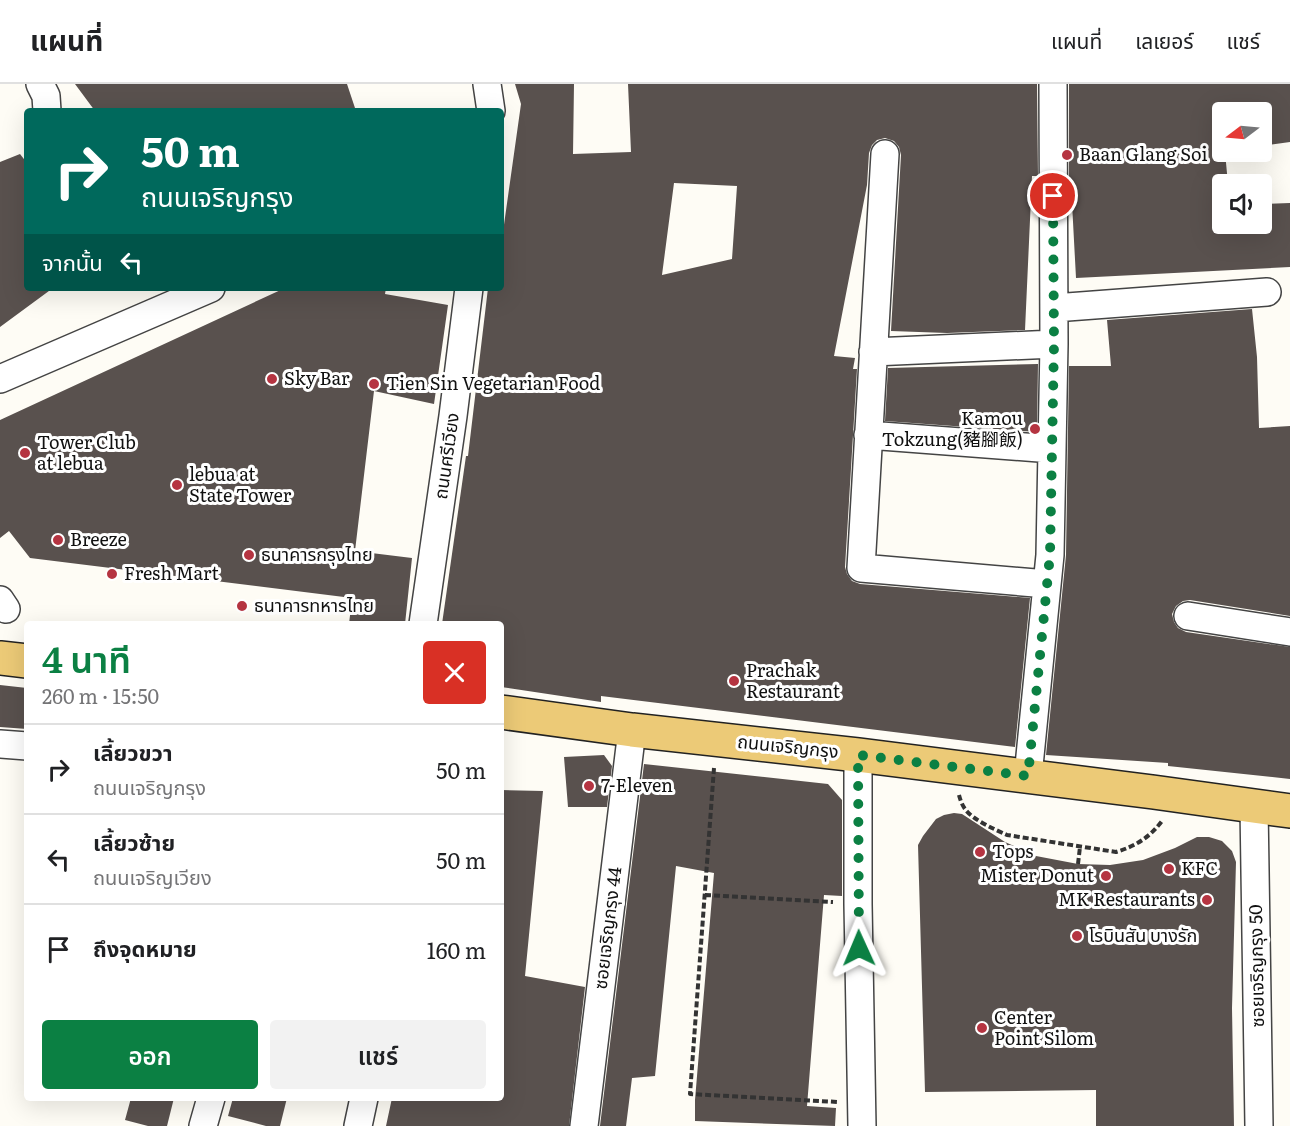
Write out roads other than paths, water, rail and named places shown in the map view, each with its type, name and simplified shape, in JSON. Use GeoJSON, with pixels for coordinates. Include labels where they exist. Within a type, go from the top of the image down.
{"type":"FeatureCollection","features":[{"type":"Feature","properties":{"kind":"main road"},"geometry":{"type":"LineString","coordinates":[[0,658],[24,661]]}},
{"type":"Feature","properties":{"kind":"main road","name":"ถนนเจริญกรุง"},"geometry":{"type":"LineString","coordinates":[[504,712],[632,730],[1028,776],[1290,811]]}},
{"type":"Feature","properties":{"kind":"street"},"geometry":{"type":"LineString","coordinates":[[40,84],[46,96],[47,108]]}},
{"type":"Feature","properties":{"kind":"street"},"geometry":{"type":"LineString","coordinates":[[487,84],[491,108]]}},
{"type":"Feature","properties":{"kind":"street"},"geometry":{"type":"LineString","coordinates":[[1028,776],[1050,555],[1054,344],[1053,84]]}},
{"type":"Feature","properties":{"kind":"street"},"geometry":{"type":"LineString","coordinates":[[885,154],[861,568],[1047,584]]}},
{"type":"Feature","properties":{"kind":"street"},"geometry":{"type":"LineString","coordinates":[[0,379],[204,291]]}},
{"type":"Feature","properties":{"kind":"street","name":"ถนนศรีเวียง"},"geometry":{"type":"LineString","coordinates":[[423,621],[469,291]]}},
{"type":"Feature","properties":{"kind":"street"},"geometry":{"type":"LineString","coordinates":[[1054,308],[1267,292]]}},
{"type":"Feature","properties":{"kind":"street"},"geometry":{"type":"LineString","coordinates":[[873,352],[1054,344]]}},
{"type":"Feature","properties":{"kind":"street"},"geometry":{"type":"LineString","coordinates":[[868,435],[1052,449]]}},
{"type":"Feature","properties":{"kind":"street"},"geometry":{"type":"LineString","coordinates":[[1188,616],[1290,632]]}},
{"type":"Feature","properties":{"kind":"street","name":"ซอยเจริญกรุง 44"},"geometry":{"type":"LineString","coordinates":[[584,1126],[632,730]]}},
{"type":"Feature","properties":{"kind":"street"},"geometry":{"type":"LineString","coordinates":[[0,744],[24,746]]}},
{"type":"Feature","properties":{"kind":"street"},"geometry":{"type":"LineString","coordinates":[[858,755],[861,1115]]}},
{"type":"Feature","properties":{"kind":"street","name":"ซอยเจริญกรุง 50"},"geometry":{"type":"LineString","coordinates":[[1254,807],[1258,1126]]}},
{"type":"Feature","properties":{"kind":"street"},"geometry":{"type":"LineString","coordinates":[[203,1126],[210,1101]]}},
{"type":"Feature","properties":{"kind":"street"},"geometry":{"type":"LineString","coordinates":[[358,1126],[363,1101]]}},
{"type":"Feature","properties":{"kind":"place","name":"Baan Glang Soi"},"geometry":{"type":"Point","coordinates":[1067,155]}},
{"type":"Feature","properties":{"kind":"place","name":"Sky Bar"},"geometry":{"type":"Point","coordinates":[272,379]}},
{"type":"Feature","properties":{"kind":"place","name":"Tien Sin Vegetarian Food"},"geometry":{"type":"Point","coordinates":[374,384]}},
{"type":"Feature","properties":{"kind":"place","name":"Kamou Tokzung(豬腳飯)"},"geometry":{"type":"Point","coordinates":[1035,429]}},
{"type":"Feature","properties":{"kind":"place","name":"Tower Club at lebua"},"geometry":{"type":"Point","coordinates":[25,453]}},
{"type":"Feature","properties":{"kind":"place","name":"lebua at State Tower"},"geometry":{"type":"Point","coordinates":[177,485]}},
{"type":"Feature","properties":{"kind":"place","name":"Breeze"},"geometry":{"type":"Point","coordinates":[58,540]}},
{"type":"Feature","properties":{"kind":"place","name":"ธนาคารกรุงไทย"},"geometry":{"type":"Point","coordinates":[249,555]}},
{"type":"Feature","properties":{"kind":"place","name":"Fresh Mart"},"geometry":{"type":"Point","coordinates":[112,574]}},
{"type":"Feature","properties":{"kind":"place","name":"ธนาคารทหารไทย"},"geometry":{"type":"Point","coordinates":[242,606]}},
{"type":"Feature","properties":{"kind":"place","name":"Prachak Restaurant"},"geometry":{"type":"Point","coordinates":[734,681]}},
{"type":"Feature","properties":{"kind":"place","name":"7-Eleven"},"geometry":{"type":"Point","coordinates":[589,786]}},
{"type":"Feature","properties":{"kind":"place","name":"Tops"},"geometry":{"type":"Point","coordinates":[980,852]}},
{"type":"Feature","properties":{"kind":"place","name":"KFC"},"geometry":{"type":"Point","coordinates":[1169,869]}},
{"type":"Feature","properties":{"kind":"place","name":"Mister Donut"},"geometry":{"type":"Point","coordinates":[1106,876]}},
{"type":"Feature","properties":{"kind":"place","name":"MK Restaurants"},"geometry":{"type":"Point","coordinates":[1207,900]}},
{"type":"Feature","properties":{"kind":"place","name":"โรบินสัน บางรัก"},"geometry":{"type":"Point","coordinates":[1077,936]}},
{"type":"Feature","properties":{"kind":"place","name":"Center Point Silom"},"geometry":{"type":"Point","coordinates":[982,1028]}}]}
